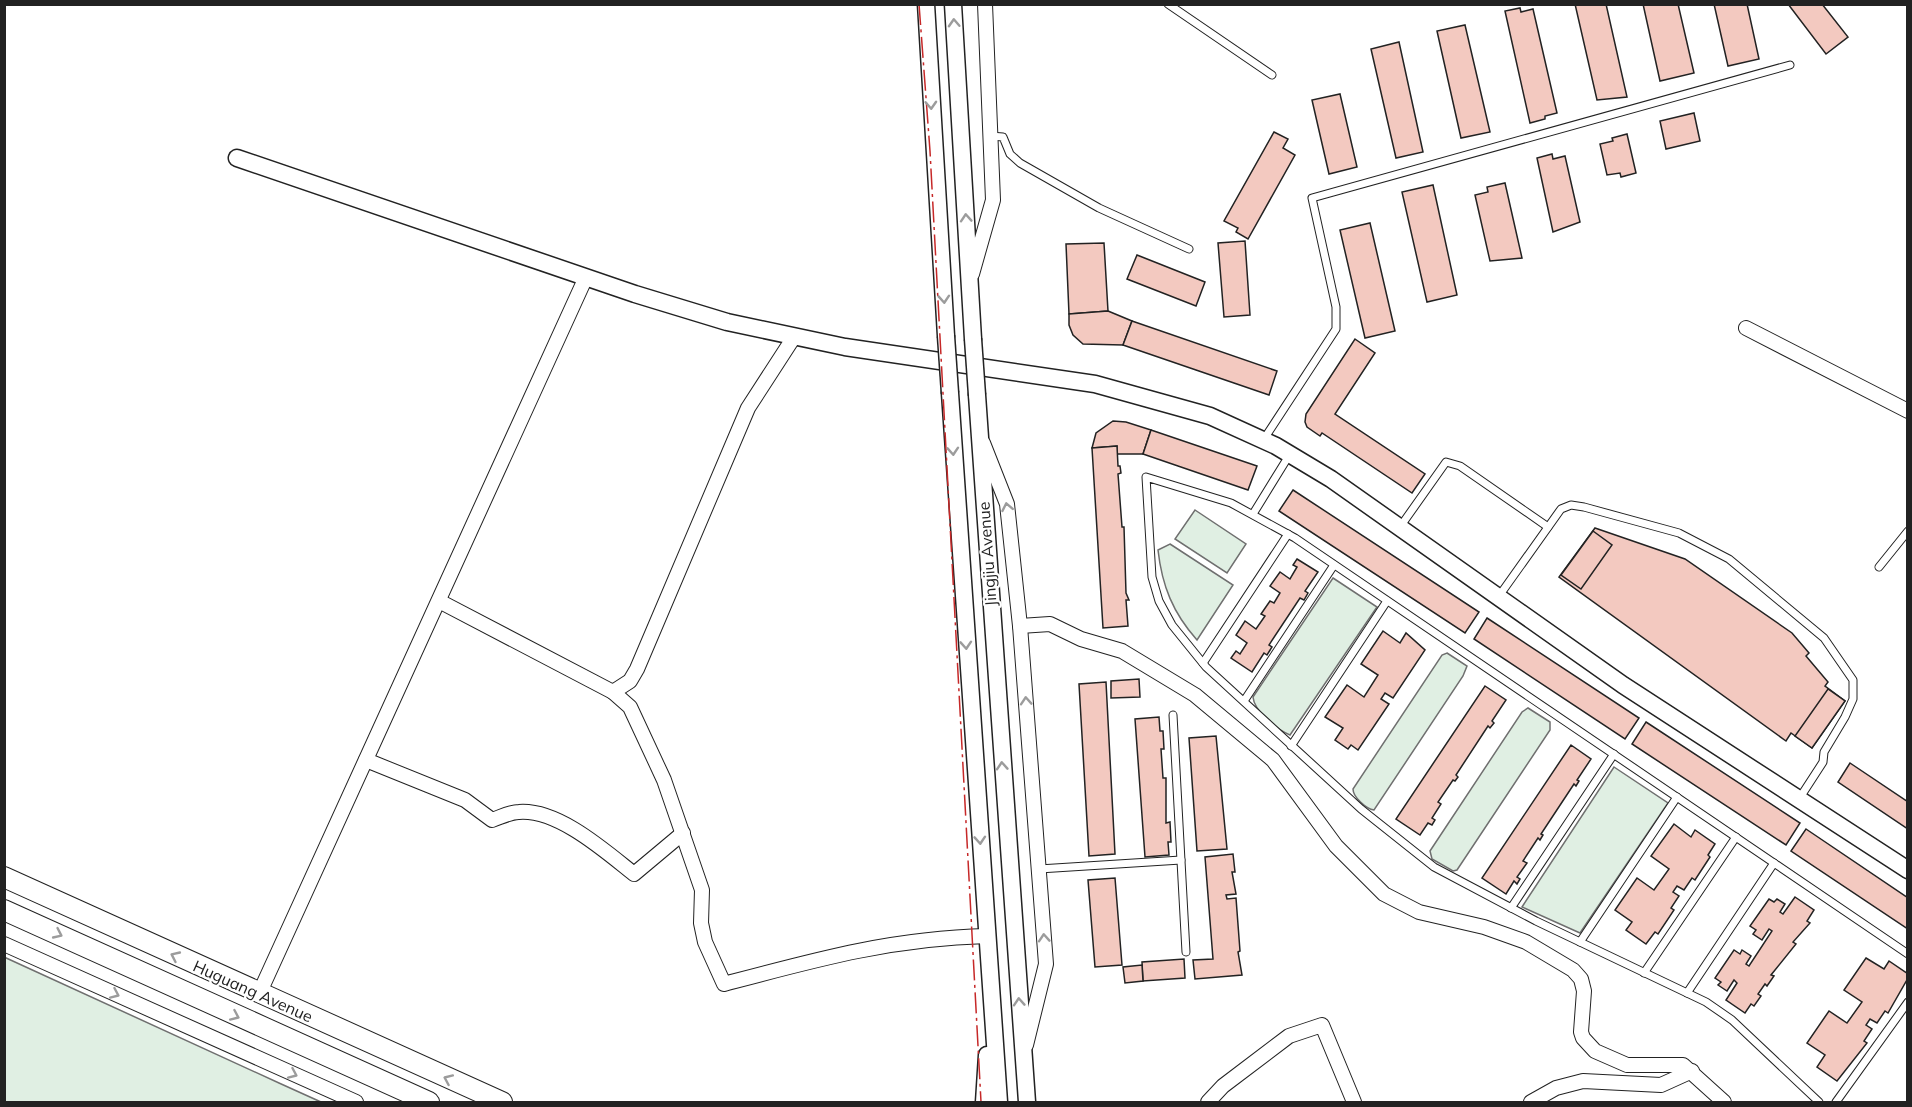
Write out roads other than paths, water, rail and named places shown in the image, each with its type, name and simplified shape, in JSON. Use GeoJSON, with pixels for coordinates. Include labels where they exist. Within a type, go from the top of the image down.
{"type":"FeatureCollection","features":[{"type":"Feature","properties":{"kind":"main road","name":"Huguang Avenue"},"geometry":{"type":"LineString","coordinates":[[4,877],[502,1102]]}},
{"type":"Feature","properties":{"kind":"main road","name":"Huguang Avenue"},"geometry":{"type":"LineString","coordinates":[[4,910],[429,1102]]}},
{"type":"Feature","properties":{"kind":"street","name":"Jingjiu Avenue"},"geometry":{"type":"LineString","coordinates":[[926,4],[946,336],[999,1102]]}},
{"type":"Feature","properties":{"kind":"street","name":"Jingjiu Avenue"},"geometry":{"type":"LineString","coordinates":[[953,4],[977,394],[1027,1102]]}},
{"type":"Feature","properties":{"kind":"street"},"geometry":{"type":"LineString","coordinates":[[970,282],[993,200],[985,4]]}},
{"type":"Feature","properties":{"kind":"street"},"geometry":{"type":"LineString","coordinates":[[237,158],[586,277],[727,322],[794,338],[1095,384],[1210,416],[1264,440],[1330,478],[1623,685],[1908,870]]}},
{"type":"Feature","properties":{"kind":"street"},"geometry":{"type":"LineString","coordinates":[[259,994],[586,277]]}},
{"type":"Feature","properties":{"kind":"street"},"geometry":{"type":"LineString","coordinates":[[1746,328],[1908,411]]}},
{"type":"Feature","properties":{"kind":"street"},"geometry":{"type":"LineString","coordinates":[[613,692],[630,681],[637,669],[748,408],[794,338]]}},
{"type":"Feature","properties":{"kind":"street"},"geometry":{"type":"LineString","coordinates":[[980,435],[1007,504],[1020,626],[1046,964],[1023,1056]]}},
{"type":"Feature","properties":{"kind":"street"},"geometry":{"type":"LineString","coordinates":[[439,601],[613,692],[630,707],[664,780],[683,833],[702,890],[701,923],[705,942],[724,984],[857,949],[937,937],[987,936]]}},
{"type":"Feature","properties":{"kind":"street"},"geometry":{"type":"LineString","coordinates":[[1020,626],[1050,624],[1081,639],[1122,651],[1195,695],[1274,760],[1336,846],[1384,894],[1419,912],[1484,927],[1526,942],[1573,970],[1581,980],[1584,991],[1581,1032],[1583,1038],[1595,1051],[1627,1065],[1677,1063],[1692,1071],[1724,1102]]}},
{"type":"Feature","properties":{"kind":"street"},"geometry":{"type":"LineString","coordinates":[[366,760],[465,800],[492,820],[517,812],[542,815],[579,833],[634,874],[683,833]]}},
{"type":"Feature","properties":{"kind":"street"},"geometry":{"type":"LineString","coordinates":[[4,944],[335,1098],[356,1102]]}},
{"type":"Feature","properties":{"kind":"street"},"geometry":{"type":"LineString","coordinates":[[984,1102],[990,982]]}},
{"type":"Feature","properties":{"kind":"street"},"geometry":{"type":"LineString","coordinates":[[1208,1102],[1223,1086],[1289,1036],[1322,1025],[1354,1102]]}},
{"type":"Feature","properties":{"kind":"street"},"geometry":{"type":"LineString","coordinates":[[1531,1102],[1556,1088],[1583,1081],[1661,1085],[1692,1071]]}},
{"type":"Feature","properties":{"kind":"lane"},"geometry":{"type":"LineString","coordinates":[[1168,4],[1272,75]]}},
{"type":"Feature","properties":{"kind":"lane"},"geometry":{"type":"LineString","coordinates":[[1264,440],[1336,329],[1336,307],[1312,198],[1790,65]]}},
{"type":"Feature","properties":{"kind":"lane"},"geometry":{"type":"LineString","coordinates":[[990,136],[1003,137],[1010,154],[1020,163],[1099,208],[1189,249]]}},
{"type":"Feature","properties":{"kind":"lane"},"geometry":{"type":"LineString","coordinates":[[1253,514],[1290,454]]}},
{"type":"Feature","properties":{"kind":"lane"},"geometry":{"type":"LineString","coordinates":[[1400,527],[1446,462],[1460,466],[1548,527]]}},
{"type":"Feature","properties":{"kind":"lane"},"geometry":{"type":"LineString","coordinates":[[1819,1102],[1732,1020],[1706,1002],[1452,878],[1414,852],[1361,809],[1292,746],[1203,663],[1172,625],[1159,601],[1152,577],[1146,477],[1231,503],[1288,534],[1908,954]]}},
{"type":"Feature","properties":{"kind":"lane"},"geometry":{"type":"LineString","coordinates":[[1499,597],[1561,509],[1578,505],[1679,533],[1729,559],[1824,638],[1852,680],[1852,699],[1845,717],[1824,752],[1823,762],[1799,799]]}},
{"type":"Feature","properties":{"kind":"lane"},"geometry":{"type":"LineString","coordinates":[[1879,567],[1908,531]]}},
{"type":"Feature","properties":{"kind":"lane"},"geometry":{"type":"LineString","coordinates":[[1203,663],[1288,534]]}},
{"type":"Feature","properties":{"kind":"lane"},"geometry":{"type":"LineString","coordinates":[[1244,701],[1334,565]]}},
{"type":"Feature","properties":{"kind":"lane"},"geometry":{"type":"LineString","coordinates":[[1292,746],[1387,601]]}},
{"type":"Feature","properties":{"kind":"lane"},"geometry":{"type":"LineString","coordinates":[[1173,715],[1186,952]]}},
{"type":"Feature","properties":{"kind":"lane"},"geometry":{"type":"LineString","coordinates":[[1511,908],[1614,754]]}},
{"type":"Feature","properties":{"kind":"lane"},"geometry":{"type":"LineString","coordinates":[[1580,942],[1677,797]]}},
{"type":"Feature","properties":{"kind":"lane"},"geometry":{"type":"LineString","coordinates":[[1644,973],[1736,837]]}},
{"type":"Feature","properties":{"kind":"lane"},"geometry":{"type":"LineString","coordinates":[[1039,869],[1180,860]]}},
{"type":"Feature","properties":{"kind":"lane"},"geometry":{"type":"LineString","coordinates":[[1687,993],[1774,863]]}},
{"type":"Feature","properties":{"kind":"lane"},"geometry":{"type":"LineString","coordinates":[[1836,1102],[1908,1002]]}}]}
